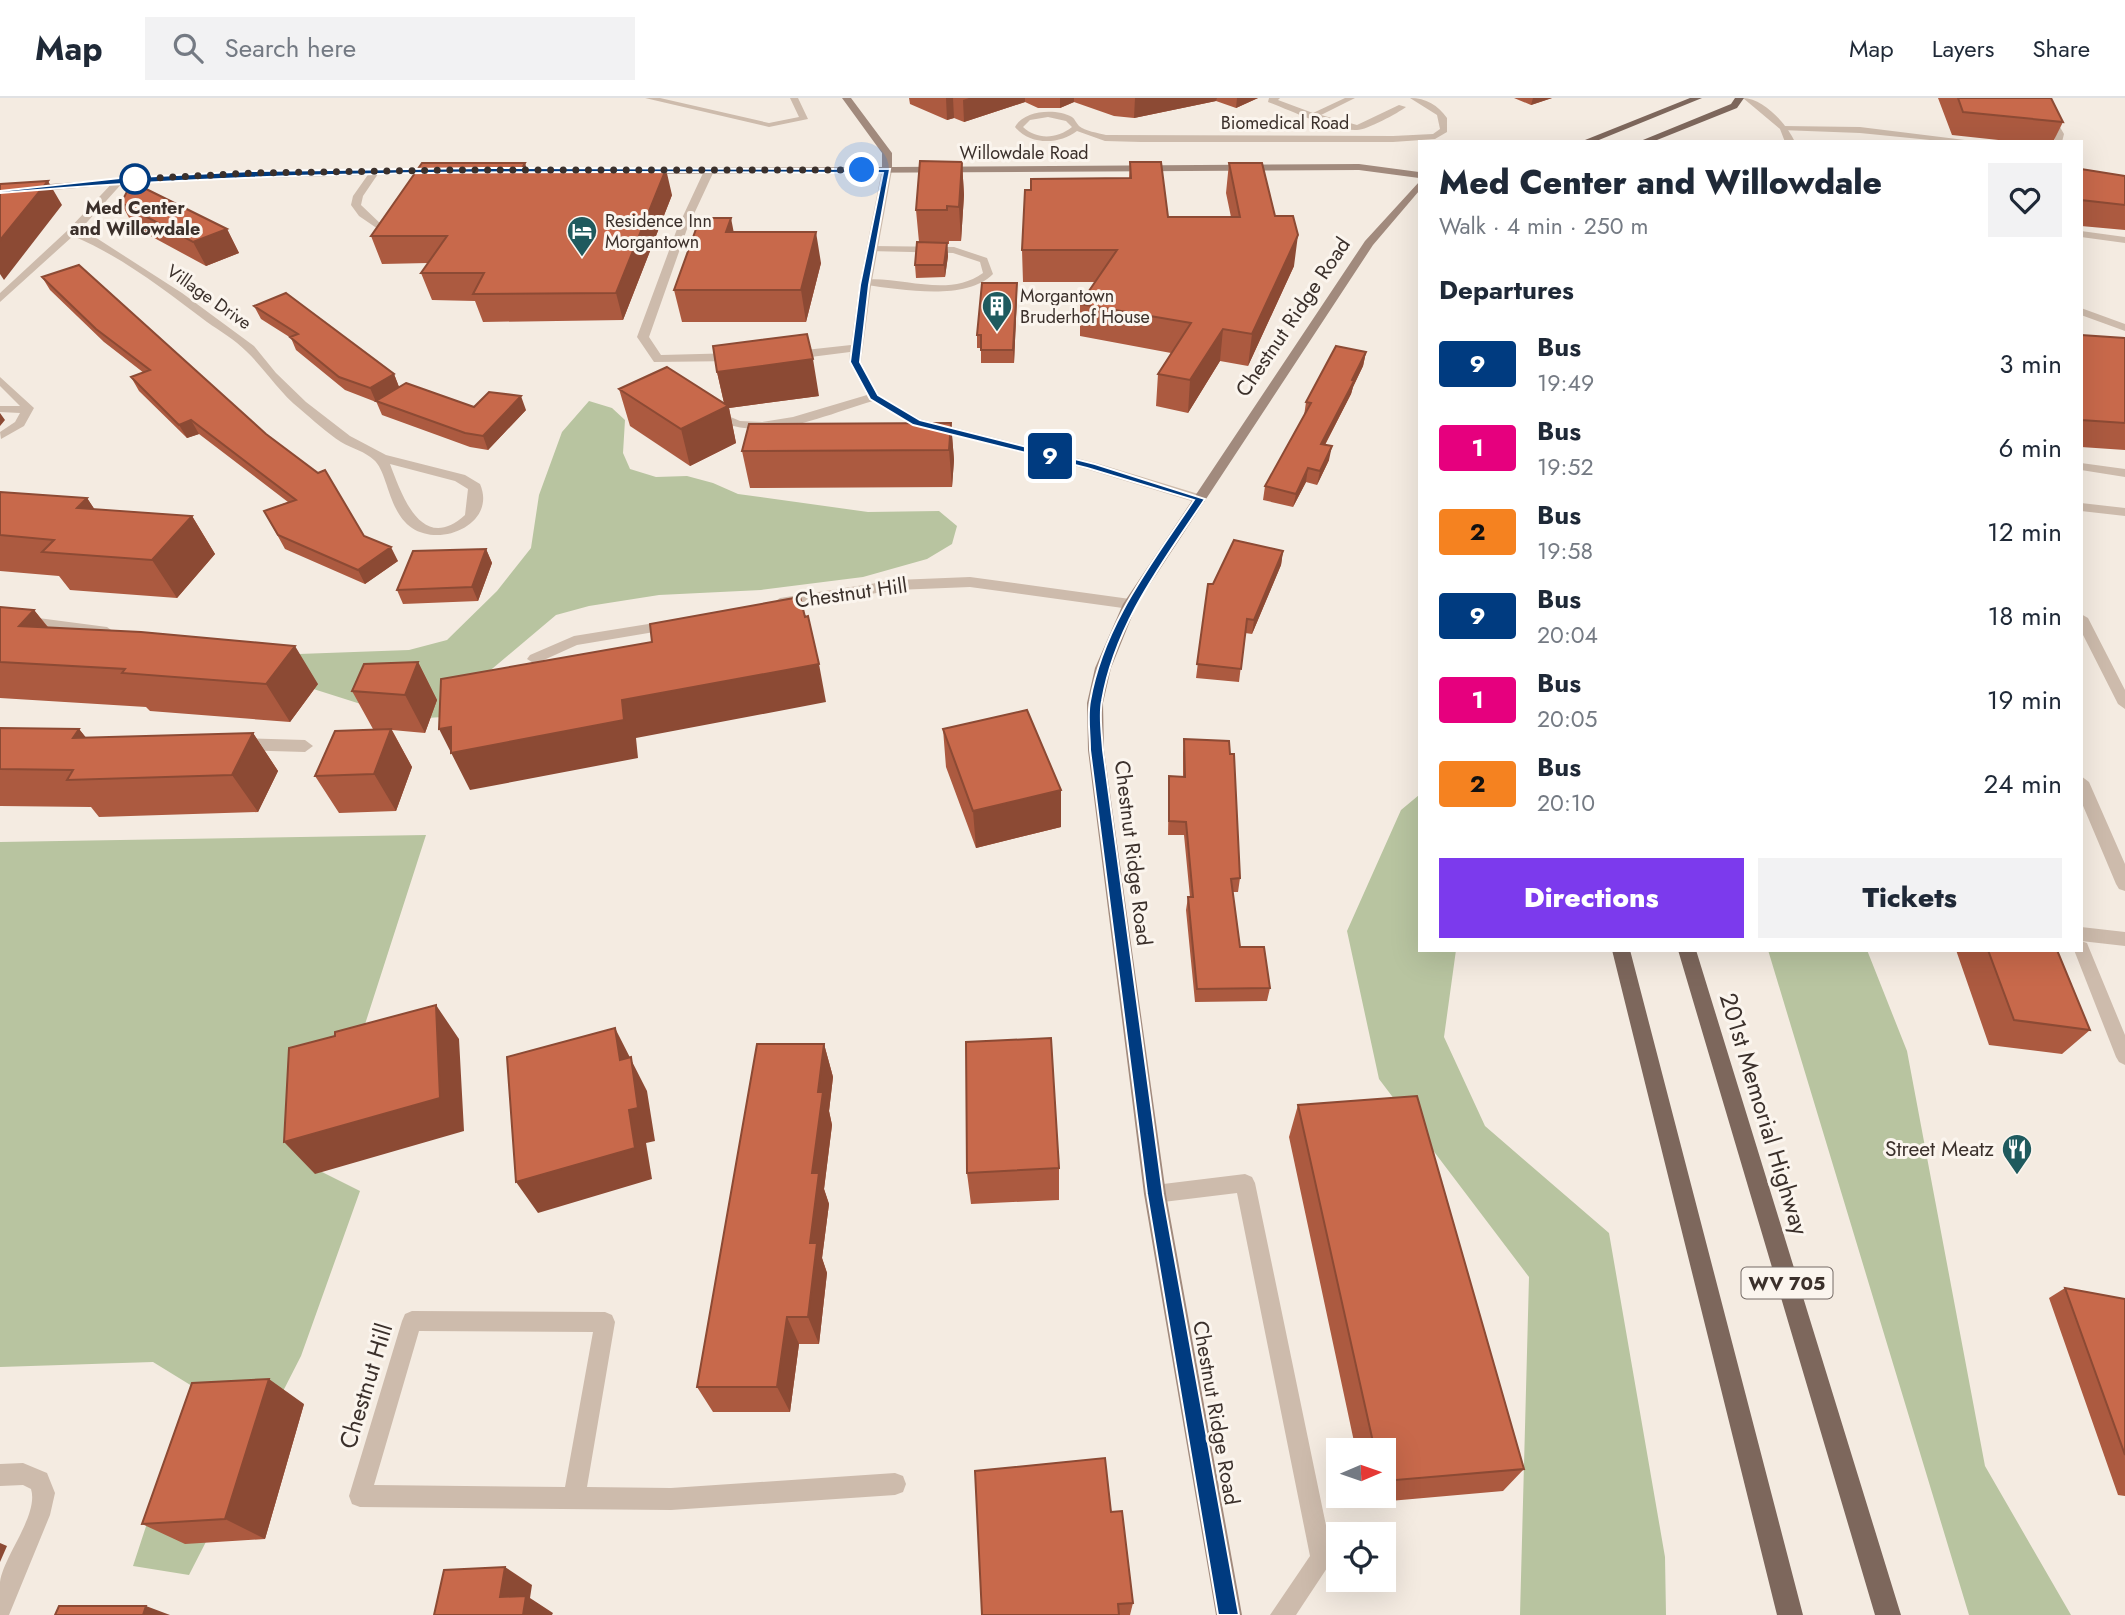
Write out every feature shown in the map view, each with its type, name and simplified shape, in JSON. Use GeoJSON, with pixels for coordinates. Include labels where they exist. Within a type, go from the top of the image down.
{"type":"FeatureCollection","features":[{"type":"Feature","properties":{"kind":"main road"},"geometry":{"type":"LineString","coordinates":[[1588,140],[1598,134],[1698,98]]}},
{"type":"Feature","properties":{"kind":"main road"},"geometry":{"type":"LineString","coordinates":[[1648,140],[1734,106],[1740,98]]}},
{"type":"Feature","properties":{"kind":"main road","name":"WV 705"},"geometry":{"type":"LineString","coordinates":[[1622,952],[1790,1615]]}},
{"type":"Feature","properties":{"kind":"main road","name":"201st Memorial Highway"},"geometry":{"type":"LineString","coordinates":[[1688,952],[1888,1615]]}},
{"type":"Feature","properties":{"kind":"street"},"geometry":{"type":"LineString","coordinates":[[846,98],[887,153],[887,170],[866,282],[855,362],[874,397],[916,422],[1091,466],[1200,499]]}},
{"type":"Feature","properties":{"kind":"street"},"geometry":{"type":"LineString","coordinates":[[1747,98],[1784,128],[1789,140]]}},
{"type":"Feature","properties":{"kind":"street","name":"Willowdale Road"},"geometry":{"type":"LineString","coordinates":[[625,171],[1359,167],[1418,175]]}},
{"type":"Feature","properties":{"kind":"street"},"geometry":{"type":"LineString","coordinates":[[0,191],[120,180],[458,170]]}},
{"type":"Feature","properties":{"kind":"street"},"geometry":{"type":"LineString","coordinates":[[375,171],[356,205],[378,226]]}},
{"type":"Feature","properties":{"kind":"street"},"geometry":{"type":"LineString","coordinates":[[709,171],[682,229],[643,337],[658,359],[752,357]]}},
{"type":"Feature","properties":{"kind":"street"},"geometry":{"type":"LineString","coordinates":[[0,299],[72,232],[120,180]]}},
{"type":"Feature","properties":{"kind":"street","name":"Chestnut Ridge Road"},"geometry":{"type":"LineString","coordinates":[[1229,1615],[1155,1194],[1096,750],[1095,704],[1103,668],[1130,604],[1369,243],[1418,186]]}},
{"type":"Feature","properties":{"kind":"street","name":"Village Drive"},"geometry":{"type":"LineString","coordinates":[[72,232],[94,240],[250,348],[272,376],[302,405],[345,439],[381,458],[460,478],[475,487],[476,506],[470,518],[453,529],[432,530],[415,524],[395,494],[381,458]]}},
{"type":"Feature","properties":{"kind":"street"},"geometry":{"type":"LineString","coordinates":[[2083,234],[2125,240]]}},
{"type":"Feature","properties":{"kind":"street"},"geometry":{"type":"LineString","coordinates":[[2083,312],[2125,328]]}},
{"type":"Feature","properties":{"kind":"street"},"geometry":{"type":"LineString","coordinates":[[780,356],[857,348]]}},
{"type":"Feature","properties":{"kind":"street"},"geometry":{"type":"LineString","coordinates":[[704,409],[725,421],[747,426],[781,423],[874,397]]}},
{"type":"Feature","properties":{"kind":"street","name":"Chestnut Hill"},"geometry":{"type":"LineString","coordinates":[[759,607],[896,585],[970,582],[1130,604]]}},
{"type":"Feature","properties":{"kind":"street"},"geometry":{"type":"LineString","coordinates":[[0,618],[110,633]]}},
{"type":"Feature","properties":{"kind":"street"},"geometry":{"type":"LineString","coordinates":[[535,659],[574,641],[691,621]]}},
{"type":"Feature","properties":{"kind":"street"},"geometry":{"type":"LineString","coordinates":[[222,743],[304,746]]}},
{"type":"Feature","properties":{"kind":"street"},"geometry":{"type":"LineString","coordinates":[[2083,787],[2125,884]]}},
{"type":"Feature","properties":{"kind":"lane"},"geometry":{"type":"LineString","coordinates":[[649,98],[769,125],[804,118],[794,98]]}},
{"type":"Feature","properties":{"kind":"lane"},"geometry":{"type":"LineString","coordinates":[[1276,98],[1271,100],[1339,125],[1358,128],[1402,107]]}},
{"type":"Feature","properties":{"kind":"lane"},"geometry":{"type":"LineString","coordinates":[[1312,116],[1351,98]]}},
{"type":"Feature","properties":{"kind":"lane","name":"Biomedical Road"},"geometry":{"type":"LineString","coordinates":[[1076,128],[1105,138],[1141,139],[1406,139],[1435,136],[1444,130],[1446,123],[1441,115],[1414,98]]}},
{"type":"Feature","properties":{"kind":"lane"},"geometry":{"type":"LineString","coordinates":[[2039,98],[2060,134],[2058,140]]}},
{"type":"Feature","properties":{"kind":"lane"},"geometry":{"type":"LineString","coordinates":[[1048,115],[1066,118],[1075,124],[1076,128],[1067,135],[1051,138],[1025,134],[1018,127],[1031,117],[1048,115]]}},
{"type":"Feature","properties":{"kind":"lane"},"geometry":{"type":"LineString","coordinates":[[1784,128],[1860,130],[1958,140]]}},
{"type":"Feature","properties":{"kind":"lane"},"geometry":{"type":"LineString","coordinates":[[866,282],[921,287],[965,285],[976,284],[988,274],[984,260],[954,250],[872,249]]}},
{"type":"Feature","properties":{"kind":"lane"},"geometry":{"type":"LineString","coordinates":[[0,380],[27,410]]}},
{"type":"Feature","properties":{"kind":"lane"},"geometry":{"type":"LineString","coordinates":[[0,409],[27,410]]}},
{"type":"Feature","properties":{"kind":"lane"},"geometry":{"type":"LineString","coordinates":[[1,436],[20,424],[27,410]]}},
{"type":"Feature","properties":{"kind":"lane"},"geometry":{"type":"LineString","coordinates":[[2083,467],[2125,473]]}},
{"type":"Feature","properties":{"kind":"lane"},"geometry":{"type":"LineString","coordinates":[[2083,507],[2125,512]]}},
{"type":"Feature","properties":{"kind":"lane"},"geometry":{"type":"LineString","coordinates":[[2083,622],[2125,704]]}},
{"type":"Feature","properties":{"kind":"lane"},"geometry":{"type":"LineString","coordinates":[[2083,934],[2125,939]]}},
{"type":"Feature","properties":{"kind":"lane"},"geometry":{"type":"LineString","coordinates":[[2083,952],[2125,1057]]}},
{"type":"Feature","properties":{"kind":"lane"},"geometry":{"type":"LineString","coordinates":[[1155,1194],[1245,1183],[1322,1559],[1282,1615]]}},
{"type":"Feature","properties":{"kind":"lane","name":"Chestnut Hill"},"geometry":{"type":"LineString","coordinates":[[574,1497],[605,1322],[411,1321],[360,1496],[671,1499],[895,1484]]}},
{"type":"Feature","properties":{"kind":"lane"},"geometry":{"type":"LineString","coordinates":[[0,1475],[23,1474],[39,1481],[44,1493],[39,1515],[0,1609]]}},
{"type":"Feature","properties":{"kind":"green space"},"geometry":{"type":"Polygon","coordinates":[[[589,401],[612,408],[625,420],[623,453],[630,469],[656,477],[687,476],[738,494],[868,512],[939,511],[957,526],[952,544],[927,559],[863,577],[761,590],[659,595],[589,606],[556,615],[486,674],[497,714],[408,719],[263,673],[299,654],[409,650],[447,640],[497,591],[531,548],[539,495],[562,432],[589,401]]]}},
{"type":"Feature","properties":{"kind":"green space"},"geometry":{"type":"Polygon","coordinates":[[[1418,796],[1418,952],[1456,952],[1444,1037],[1485,1126],[1609,1233],[1665,1557],[1666,1615],[1520,1615],[1529,1277],[1379,1079],[1347,931],[1401,810],[1418,796]]]}},
{"type":"Feature","properties":{"kind":"green space"},"geometry":{"type":"Polygon","coordinates":[[[426,835],[318,1170],[360,1191],[301,1356],[189,1575],[133,1566],[192,1386],[153,1362],[0,1367],[0,842],[426,835]]]}},
{"type":"Feature","properties":{"kind":"green space"},"geometry":{"type":"Polygon","coordinates":[[[1769,952],[1868,952],[1907,1051],[1985,1466],[2071,1615],[1969,1615],[1769,952]]]}},
{"type":"Feature","properties":{"kind":"building"},"geometry":{"type":"Polygon","coordinates":[[[1958,98],[2051,98],[2063,122],[1963,112],[1958,98]]]}},
{"type":"Feature","properties":{"kind":"building"},"geometry":{"type":"Polygon","coordinates":[[[920,161],[962,162],[959,207],[947,206],[947,210],[916,210],[920,161]]]}},
{"type":"Feature","properties":{"kind":"building"},"geometry":{"type":"Polygon","coordinates":[[[1130,162],[1161,162],[1168,217],[1240,217],[1229,163],[1262,163],[1275,216],[1293,216],[1298,235],[1252,334],[1223,329],[1190,380],[1158,374],[1191,323],[1080,304],[1117,250],[1022,250],[1025,190],[1031,190],[1031,179],[1131,178],[1130,162]]]}},
{"type":"Feature","properties":{"kind":"building"},"geometry":{"type":"Polygon","coordinates":[[[422,163],[525,163],[521,170],[666,169],[616,293],[473,294],[484,273],[421,273],[447,236],[371,236],[422,163]]]}},
{"type":"Feature","properties":{"kind":"building"},"geometry":{"type":"Polygon","coordinates":[[[2083,169],[2125,176],[2125,205],[2083,200],[2083,169]]]}},
{"type":"Feature","properties":{"kind":"building"},"geometry":{"type":"Polygon","coordinates":[[[48,181],[0,240],[0,184],[48,181]]]}},
{"type":"Feature","properties":{"kind":"building"},"geometry":{"type":"Polygon","coordinates":[[[132,182],[227,229],[193,242],[121,203],[132,182]]]}},
{"type":"Feature","properties":{"kind":"building"},"geometry":{"type":"Polygon","coordinates":[[[700,218],[731,218],[726,232],[816,232],[801,290],[674,290],[700,218]]]}},
{"type":"Feature","properties":{"kind":"building"},"geometry":{"type":"Polygon","coordinates":[[[917,242],[947,243],[944,265],[915,265],[917,242]]]}},
{"type":"Feature","properties":{"kind":"building"},"geometry":{"type":"Polygon","coordinates":[[[79,265],[266,434],[318,473],[325,470],[364,536],[391,547],[358,570],[278,535],[264,511],[296,500],[191,420],[179,425],[131,377],[150,370],[96,329],[42,277],[79,265]]]}},
{"type":"Feature","properties":{"kind":"building","name":"Morgantown Bruderhof House"},"geometry":{"type":"Polygon","coordinates":[[[982,283],[1017,283],[1013,350],[981,350],[981,335],[977,335],[982,283]]]}},
{"type":"Feature","properties":{"kind":"building"},"geometry":{"type":"Polygon","coordinates":[[[286,293],[394,374],[370,388],[339,377],[290,337],[298,334],[254,306],[286,293]]]}},
{"type":"Feature","properties":{"kind":"building"},"geometry":{"type":"Polygon","coordinates":[[[807,334],[813,359],[717,372],[713,346],[807,334]]]}},
{"type":"Feature","properties":{"kind":"building"},"geometry":{"type":"Polygon","coordinates":[[[2083,335],[2125,338],[2125,423],[2083,420],[2083,335]]]}},
{"type":"Feature","properties":{"kind":"building"},"geometry":{"type":"Polygon","coordinates":[[[1336,346],[1366,352],[1321,444],[1332,446],[1320,471],[1308,468],[1296,494],[1265,486],[1311,403],[1306,402],[1336,346]]]}},
{"type":"Feature","properties":{"kind":"building"},"geometry":{"type":"Polygon","coordinates":[[[667,367],[728,406],[681,429],[619,389],[667,367]]]}},
{"type":"Feature","properties":{"kind":"building"},"geometry":{"type":"Polygon","coordinates":[[[406,383],[474,407],[489,392],[521,396],[483,436],[465,433],[376,401],[406,383]]]}},
{"type":"Feature","properties":{"kind":"building"},"geometry":{"type":"Polygon","coordinates":[[[951,423],[949,450],[742,451],[749,424],[951,423]]]}},
{"type":"Feature","properties":{"kind":"building"},"geometry":{"type":"Polygon","coordinates":[[[0,492],[87,498],[77,508],[192,516],[152,560],[42,552],[54,540],[0,535],[0,492]]]}},
{"type":"Feature","properties":{"kind":"building"},"geometry":{"type":"Polygon","coordinates":[[[1234,540],[1283,551],[1254,620],[1247,619],[1241,669],[1197,664],[1208,584],[1213,584],[1234,540]]]}},
{"type":"Feature","properties":{"kind":"building"},"geometry":{"type":"Polygon","coordinates":[[[486,549],[472,587],[397,590],[413,551],[486,549]]]}},
{"type":"Feature","properties":{"kind":"building"},"geometry":{"type":"Polygon","coordinates":[[[800,597],[805,617],[808,616],[819,664],[622,700],[624,720],[451,753],[451,727],[439,729],[441,679],[652,642],[650,624],[800,597]]]}},
{"type":"Feature","properties":{"kind":"building"},"geometry":{"type":"Polygon","coordinates":[[[0,607],[34,610],[19,626],[141,632],[295,646],[266,684],[122,673],[125,669],[0,662],[0,607]]]}},
{"type":"Feature","properties":{"kind":"building"},"geometry":{"type":"Polygon","coordinates":[[[418,662],[405,695],[352,691],[364,664],[418,662]]]}},
{"type":"Feature","properties":{"kind":"building"},"geometry":{"type":"Polygon","coordinates":[[[1027,710],[1061,790],[973,811],[943,729],[1027,710]]]}},
{"type":"Feature","properties":{"kind":"building"},"geometry":{"type":"Polygon","coordinates":[[[0,728],[79,729],[73,738],[253,733],[232,775],[67,780],[73,770],[0,769],[0,728]]]}},
{"type":"Feature","properties":{"kind":"building"},"geometry":{"type":"Polygon","coordinates":[[[391,729],[374,774],[315,776],[335,731],[391,729]]]}},
{"type":"Feature","properties":{"kind":"building"},"geometry":{"type":"Polygon","coordinates":[[[1184,739],[1229,741],[1230,754],[1234,754],[1240,878],[1231,879],[1240,947],[1264,947],[1270,988],[1197,989],[1188,897],[1193,897],[1186,822],[1169,821],[1169,776],[1185,777],[1184,739]]]}},
{"type":"Feature","properties":{"kind":"building"},"geometry":{"type":"Polygon","coordinates":[[[1989,952],[2058,952],[2090,1030],[2014,1020],[1989,952]]]}},
{"type":"Feature","properties":{"kind":"building"},"geometry":{"type":"Polygon","coordinates":[[[436,1005],[440,1098],[284,1142],[289,1048],[335,1036],[335,1032],[436,1005]]]}},
{"type":"Feature","properties":{"kind":"building"},"geometry":{"type":"Polygon","coordinates":[[[615,1028],[620,1060],[631,1057],[638,1108],[629,1110],[635,1148],[516,1182],[507,1057],[615,1028]]]}},
{"type":"Feature","properties":{"kind":"building"},"geometry":{"type":"Polygon","coordinates":[[[1051,1038],[1059,1168],[967,1173],[966,1042],[1051,1038]]]}},
{"type":"Feature","properties":{"kind":"building"},"geometry":{"type":"Polygon","coordinates":[[[757,1044],[824,1044],[818,1092],[823,1092],[812,1173],[819,1173],[810,1243],[817,1243],[808,1317],[787,1317],[777,1387],[697,1387],[757,1044]]]}},
{"type":"Feature","properties":{"kind":"building"},"geometry":{"type":"Polygon","coordinates":[[[1417,1096],[1524,1469],[1396,1480],[1396,1438],[1372,1438],[1298,1105],[1417,1096]]]}},
{"type":"Feature","properties":{"kind":"building"},"geometry":{"type":"Polygon","coordinates":[[[2065,1288],[2125,1299],[2125,1455],[2065,1288]]]}},
{"type":"Feature","properties":{"kind":"building"},"geometry":{"type":"Polygon","coordinates":[[[269,1379],[225,1519],[142,1524],[192,1383],[269,1379]]]}},
{"type":"Feature","properties":{"kind":"building"},"geometry":{"type":"Polygon","coordinates":[[[1105,1458],[1111,1512],[1122,1511],[1133,1603],[1118,1604],[1119,1615],[982,1615],[975,1471],[1105,1458]]]}},
{"type":"Feature","properties":{"kind":"building"},"geometry":{"type":"Polygon","coordinates":[[[505,1567],[500,1597],[526,1596],[523,1615],[434,1615],[444,1570],[505,1567]]]}},
{"type":"Feature","properties":{"kind":"building"},"geometry":{"type":"Polygon","coordinates":[[[59,1606],[146,1606],[143,1615],[55,1615],[59,1606]]]}},
{"type":"Feature","properties":{"kind":"bus line","name":"9"},"geometry":{"type":"LineString","coordinates":[[0,191],[120,180],[252,173],[887,170],[865,285],[855,362],[874,397],[916,422],[1091,466],[1200,499],[1130,604],[1118,629],[1103,668],[1095,704],[1096,750],[1155,1194],[1229,1615]]}},
{"type":"Feature","properties":{"kind":"place","name":"Med Center and Willowdale"},"geometry":{"type":"Point","coordinates":[135,179]}},
{"type":"Feature","properties":{"kind":"place","name":"Residence Inn Morgantown"},"geometry":{"type":"Point","coordinates":[582,258]}},
{"type":"Feature","properties":{"kind":"place","name":"Morgantown Bruderhof House"},"geometry":{"type":"Point","coordinates":[997,333]}},
{"type":"Feature","properties":{"kind":"place","name":"Street Meatz"},"geometry":{"type":"Point","coordinates":[2017,1176]}},
{"type":"Feature","properties":{"kind":"route"},"geometry":{"type":"LineString","coordinates":[[135,179],[252,173],[458,170],[862,170]]}}]}
